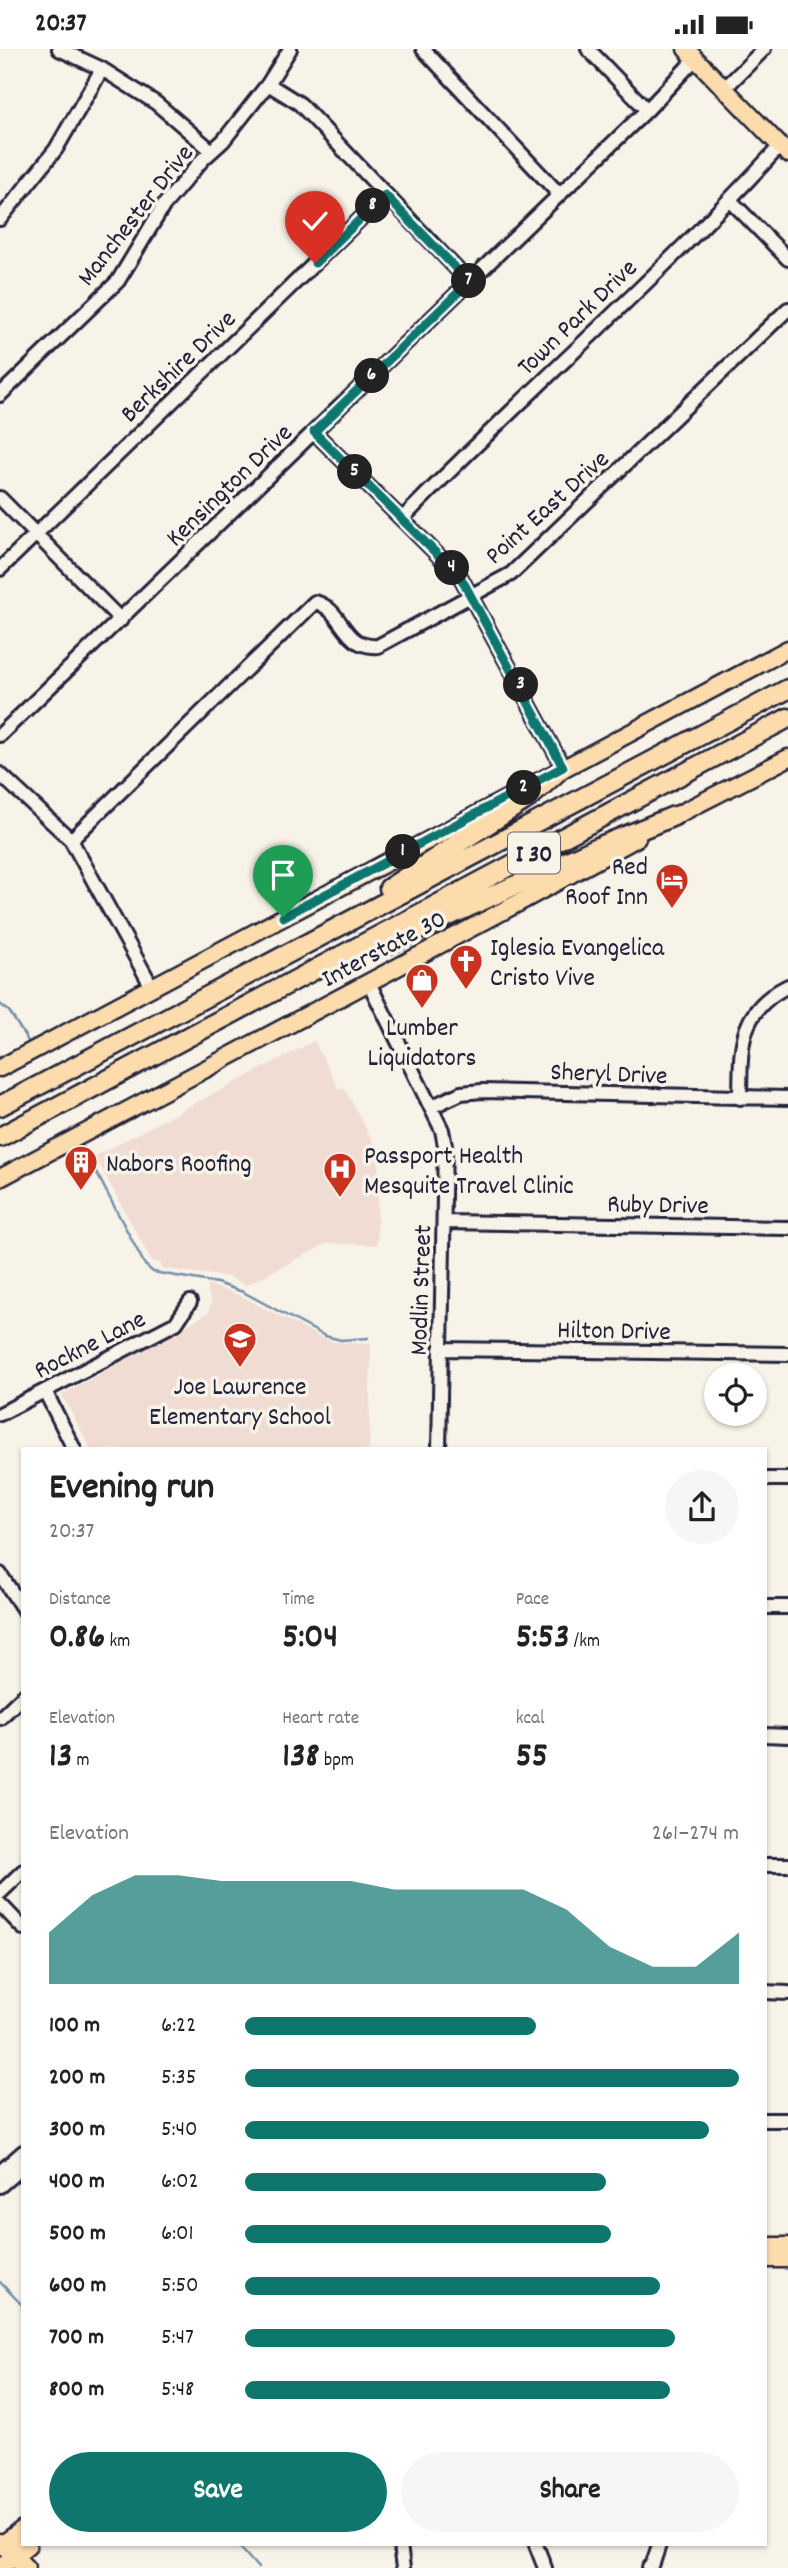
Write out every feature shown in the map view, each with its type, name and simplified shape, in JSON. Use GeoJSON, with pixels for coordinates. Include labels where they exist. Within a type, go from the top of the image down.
{"type":"FeatureCollection","features":[{"type":"Feature","properties":{"kind":"highway","name":"I 30"},"geometry":{"type":"LineString","coordinates":[[0,1106],[788,689]]}},
{"type":"Feature","properties":{"kind":"highway","name":"I 30"},"geometry":{"type":"LineString","coordinates":[[0,1137],[788,718]]}},
{"type":"Feature","properties":{"kind":"highway"},"geometry":{"type":"LineString","coordinates":[[295,949],[530,797],[563,767]]}},
{"type":"Feature","properties":{"kind":"highway"},"geometry":{"type":"LineString","coordinates":[[281,988],[370,952],[541,873],[674,816]]}},
{"type":"Feature","properties":{"kind":"main road"},"geometry":{"type":"LineString","coordinates":[[691,54],[784,150]]}},
{"type":"Feature","properties":{"kind":"main road"},"geometry":{"type":"LineString","coordinates":[[0,1068],[788,649]]}},
{"type":"Feature","properties":{"kind":"main road","name":"Interstate 30"},"geometry":{"type":"LineString","coordinates":[[0,1178],[545,889],[674,816],[788,758]]}},
{"type":"Feature","properties":{"kind":"main road"},"geometry":{"type":"LineString","coordinates":[[767,2246],[788,2246]]}},
{"type":"Feature","properties":{"kind":"main road"},"geometry":{"type":"LineString","coordinates":[[767,2259],[788,2259]]}},
{"type":"Feature","properties":{"kind":"main road"},"geometry":{"type":"LineString","coordinates":[[0,2567],[4,2547],[21,2531]]}},
{"type":"Feature","properties":{"kind":"main road"},"geometry":{"type":"LineString","coordinates":[[4,2547],[26,2568]]}},
{"type":"Feature","properties":{"kind":"street"},"geometry":{"type":"LineString","coordinates":[[60,49],[102,69],[156,103],[212,151]]}},
{"type":"Feature","properties":{"kind":"street","name":"Manchester Drive"},"geometry":{"type":"LineString","coordinates":[[0,395],[118,281],[164,205],[223,141],[268,84],[290,49]]}},
{"type":"Feature","properties":{"kind":"street"},"geometry":{"type":"LineString","coordinates":[[423,49],[559,194]]}},
{"type":"Feature","properties":{"kind":"street"},"geometry":{"type":"LineString","coordinates":[[588,49],[647,110]]}},
{"type":"Feature","properties":{"kind":"street"},"geometry":{"type":"LineString","coordinates":[[724,89],[764,49]]}},
{"type":"Feature","properties":{"kind":"street","name":"Kensington Drive"},"geometry":{"type":"LineString","coordinates":[[0,735],[647,110],[691,54]]}},
{"type":"Feature","properties":{"kind":"street"},"geometry":{"type":"LineString","coordinates":[[0,219],[56,149],[102,69]]}},
{"type":"Feature","properties":{"kind":"street"},"geometry":{"type":"LineString","coordinates":[[268,84],[300,104],[469,282]]}},
{"type":"Feature","properties":{"kind":"street","name":"Town Park Drive"},"geometry":{"type":"LineString","coordinates":[[403,518],[494,426],[784,150]]}},
{"type":"Feature","properties":{"kind":"street","name":"Berkshire Drive"},"geometry":{"type":"LineString","coordinates":[[0,569],[385,195]]}},
{"type":"Feature","properties":{"kind":"street"},"geometry":{"type":"LineString","coordinates":[[730,200],[788,259]]}},
{"type":"Feature","properties":{"kind":"street","name":"Point East Drive"},"geometry":{"type":"LineString","coordinates":[[71,839],[315,601],[325,604],[356,642],[364,647],[378,646],[511,575],[788,309]]}},
{"type":"Feature","properties":{"kind":"street"},"geometry":{"type":"LineString","coordinates":[[314,432],[461,578],[563,767]]}},
{"type":"Feature","properties":{"kind":"street"},"geometry":{"type":"LineString","coordinates":[[0,498],[121,620]]}},
{"type":"Feature","properties":{"kind":"street"},"geometry":{"type":"LineString","coordinates":[[0,774],[71,839],[152,987]]}},
{"type":"Feature","properties":{"kind":"street","name":"Modlin Street"},"geometry":{"type":"LineString","coordinates":[[369,983],[442,1130],[445,1146],[439,1447]]}},
{"type":"Feature","properties":{"kind":"street"},"geometry":{"type":"LineString","coordinates":[[740,1098],[741,1046],[747,1025],[763,1003],[788,986]]}},
{"type":"Feature","properties":{"kind":"street","name":"Sheryl Drive"},"geometry":{"type":"LineString","coordinates":[[431,1107],[461,1093],[482,1091],[788,1098]]}},
{"type":"Feature","properties":{"kind":"street","name":"Ruby Drive"},"geometry":{"type":"LineString","coordinates":[[444,1222],[788,1228]]}},
{"type":"Feature","properties":{"kind":"street","name":"Rockne Lane"},"geometry":{"type":"LineString","coordinates":[[0,1415],[176,1323],[190,1302]]}},
{"type":"Feature","properties":{"kind":"street","name":"Hilton Drive"},"geometry":{"type":"LineString","coordinates":[[440,1349],[788,1354]]}},
{"type":"Feature","properties":{"kind":"street"},"geometry":{"type":"LineString","coordinates":[[45,1391],[73,1447]]}},
{"type":"Feature","properties":{"kind":"street"},"geometry":{"type":"LineString","coordinates":[[767,1479],[788,1479]]}},
{"type":"Feature","properties":{"kind":"street"},"geometry":{"type":"LineString","coordinates":[[0,1574],[21,1606]]}},
{"type":"Feature","properties":{"kind":"street"},"geometry":{"type":"LineString","coordinates":[[767,1607],[788,1608]]}},
{"type":"Feature","properties":{"kind":"street"},"geometry":{"type":"LineString","coordinates":[[0,1718],[21,1698]]}},
{"type":"Feature","properties":{"kind":"street"},"geometry":{"type":"LineString","coordinates":[[767,1735],[788,1736]]}},
{"type":"Feature","properties":{"kind":"street"},"geometry":{"type":"LineString","coordinates":[[767,1865],[788,1865]]}},
{"type":"Feature","properties":{"kind":"street"},"geometry":{"type":"LineString","coordinates":[[0,1893],[21,1873]]}},
{"type":"Feature","properties":{"kind":"street"},"geometry":{"type":"LineString","coordinates":[[0,1904],[21,1926]]}},
{"type":"Feature","properties":{"kind":"street"},"geometry":{"type":"LineString","coordinates":[[767,1992],[788,1993]]}},
{"type":"Feature","properties":{"kind":"street"},"geometry":{"type":"LineString","coordinates":[[767,2120],[788,2120]]}},
{"type":"Feature","properties":{"kind":"street"},"geometry":{"type":"LineString","coordinates":[[0,2172],[21,2154]]}},
{"type":"Feature","properties":{"kind":"street"},"geometry":{"type":"LineString","coordinates":[[0,2186],[21,2168]]}},
{"type":"Feature","properties":{"kind":"street"},"geometry":{"type":"LineString","coordinates":[[400,2546],[403,2568]]}},
{"type":"Feature","properties":{"kind":"street"},"geometry":{"type":"LineString","coordinates":[[536,2546],[545,2568]]}},
{"type":"Feature","properties":{"kind":"street"},"geometry":{"type":"LineString","coordinates":[[649,2568],[659,2546]]}},
{"type":"Feature","properties":{"kind":"shaded area"},"geometry":{"type":"Polygon","coordinates":[[[314,1041],[339,1089],[344,1087],[379,1153],[377,1245],[328,1243],[246,1285],[229,1277],[163,1269],[160,1263],[152,1262],[95,1156],[314,1041]]]}},
{"type":"Feature","properties":{"kind":"shaded area","name":"Joe Lawrence Elementary School"},"geometry":{"type":"Polygon","coordinates":[[[208,1285],[237,1294],[334,1342],[371,1344],[369,1447],[90,1447],[62,1395],[208,1313],[211,1301],[208,1285]]]}},
{"type":"Feature","properties":{"kind":"waterway"},"geometry":{"type":"LineString","coordinates":[[0,1004],[9,1011],[28,1041]]}},
{"type":"Feature","properties":{"kind":"waterway"},"geometry":{"type":"LineString","coordinates":[[83,1147],[145,1265],[153,1272],[217,1283],[243,1292],[325,1336],[341,1340],[368,1338]]}},
{"type":"Feature","properties":{"kind":"waterway"},"geometry":{"type":"LineString","coordinates":[[0,2282],[21,2304]]}},
{"type":"Feature","properties":{"kind":"waterway"},"geometry":{"type":"LineString","coordinates":[[239,2546],[258,2568]]}},
{"type":"Feature","properties":{"kind":"place","name":"Red Roof Inn"},"geometry":{"type":"Point","coordinates":[672,910]}},
{"type":"Feature","properties":{"kind":"place","name":"Iglesia Evangelica Cristo Vive"},"geometry":{"type":"Point","coordinates":[466,991]}},
{"type":"Feature","properties":{"kind":"place","name":"Lumber Liquidators"},"geometry":{"type":"Point","coordinates":[422,1010]}},
{"type":"Feature","properties":{"kind":"place","name":"Nabors Roofing"},"geometry":{"type":"Point","coordinates":[81,1192]}},
{"type":"Feature","properties":{"kind":"place","name":"Passport Health Mesquite Travel Clinic"},"geometry":{"type":"Point","coordinates":[340,1199]}},
{"type":"Feature","properties":{"kind":"place","name":"Joe Lawrence Elementary School"},"geometry":{"type":"Point","coordinates":[240,1369]}},
{"type":"Feature","properties":{"kind":"route"},"geometry":{"type":"LineString","coordinates":[[283,917],[563,767],[461,578],[314,432],[469,282],[385,195],[315,263]]}}]}
